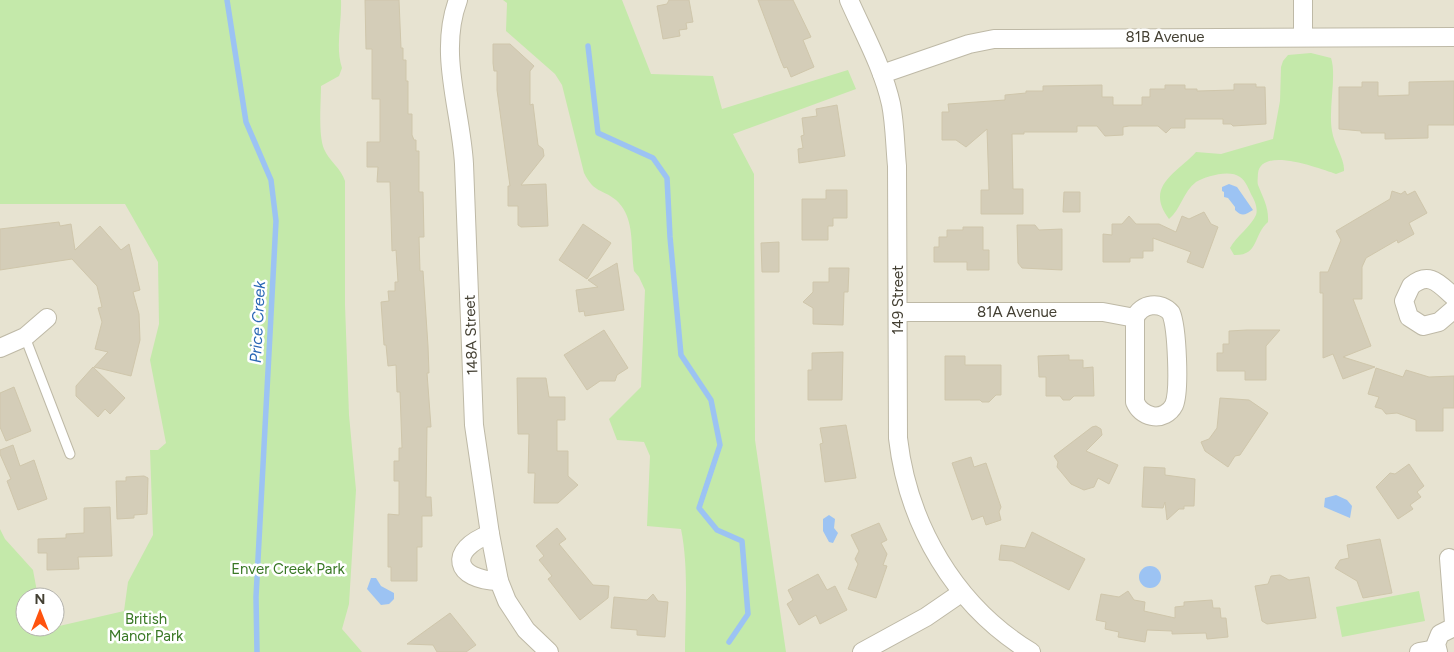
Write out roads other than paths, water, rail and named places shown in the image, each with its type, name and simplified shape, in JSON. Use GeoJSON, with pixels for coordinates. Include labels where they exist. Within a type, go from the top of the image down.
{"type":"FeatureCollection","features":[{"type":"Feature","properties":{"kind":"street","name":"148A Street"},"geometry":{"type":"LineString","coordinates":[[458,0],[451,27],[449,58],[463,150],[474,425],[499,581],[521,624],[549,652]]}},
{"type":"Feature","properties":{"kind":"street","name":"149 Street"},"geometry":{"type":"LineString","coordinates":[[849,0],[882,74],[891,105],[897,166],[898,438],[904,476],[925,535],[961,593],[998,628],[1031,652]]}},
{"type":"Feature","properties":{"kind":"street"},"geometry":{"type":"LineString","coordinates":[[1303,0],[1303,37]]}},
{"type":"Feature","properties":{"kind":"street","name":"81B Avenue"},"geometry":{"type":"LineString","coordinates":[[882,74],[969,44],[994,39],[1454,37]]}},
{"type":"Feature","properties":{"kind":"street"},"geometry":{"type":"LineString","coordinates":[[1454,296],[1438,281],[1425,280],[1416,282],[1408,289],[1404,301],[1409,317],[1424,326],[1439,322],[1454,309]]}},
{"type":"Feature","properties":{"kind":"street"},"geometry":{"type":"LineString","coordinates":[[1158,305],[1169,310],[1174,320],[1176,336],[1176,397],[1172,408],[1163,415],[1147,415],[1138,409],[1135,402],[1134,318],[1142,308],[1158,305]]}},
{"type":"Feature","properties":{"kind":"street","name":"81A Avenue"},"geometry":{"type":"LineString","coordinates":[[898,312],[1102,312],[1134,318]]}},
{"type":"Feature","properties":{"kind":"street"},"geometry":{"type":"LineString","coordinates":[[0,348],[25,337],[47,318]]}},
{"type":"Feature","properties":{"kind":"street"},"geometry":{"type":"LineString","coordinates":[[490,534],[466,547],[462,555],[462,565],[464,570],[474,578],[499,581]]}},
{"type":"Feature","properties":{"kind":"street"},"geometry":{"type":"LineString","coordinates":[[1449,558],[1454,623]]}},
{"type":"Feature","properties":{"kind":"street"},"geometry":{"type":"LineString","coordinates":[[862,652],[926,617],[961,593]]}},
{"type":"Feature","properties":{"kind":"street"},"geometry":{"type":"LineString","coordinates":[[1419,652],[1437,651],[1440,634],[1454,627]]}},
{"type":"Feature","properties":{"kind":"lane"},"geometry":{"type":"LineString","coordinates":[[25,337],[70,454]]}},
{"type":"Feature","properties":{"kind":"water"},"geometry":{"type":"Polygon","coordinates":[[[1229,184],[1237,187],[1253,210],[1240,214],[1235,210],[1235,207],[1228,198],[1224,197],[1224,192],[1222,191],[1222,187],[1229,184]]]}},
{"type":"Feature","properties":{"kind":"water"},"geometry":{"type":"Polygon","coordinates":[[[1336,495],[1347,500],[1352,506],[1350,518],[1324,507],[1325,498],[1336,495]]]}},
{"type":"Feature","properties":{"kind":"water"},"geometry":{"type":"Polygon","coordinates":[[[829,515],[835,519],[834,528],[838,533],[833,543],[829,542],[823,531],[823,519],[829,515]]]}},
{"type":"Feature","properties":{"kind":"water"},"geometry":{"type":"Polygon","coordinates":[[[1150,566],[1158,569],[1161,577],[1158,585],[1150,588],[1142,585],[1139,577],[1142,569],[1150,566]]]}},
{"type":"Feature","properties":{"kind":"water"},"geometry":{"type":"Polygon","coordinates":[[[371,578],[376,578],[381,586],[394,593],[394,599],[389,604],[381,605],[367,589],[371,578]]]}},
{"type":"Feature","properties":{"kind":"waterway","name":"Price Creek"},"geometry":{"type":"LineString","coordinates":[[227,0],[246,122],[271,180],[276,221],[256,597],[257,652]]}},
{"type":"Feature","properties":{"kind":"waterway"},"geometry":{"type":"LineString","coordinates":[[588,46],[598,133],[653,158],[667,178],[670,237],[681,355],[711,400],[720,445],[699,508],[717,530],[742,541],[748,614],[729,642]]}},
{"type":"Feature","properties":{"kind":"park label","name":"Enver Creek Park"},"geometry":{"type":"Point","coordinates":[288,569]}},
{"type":"Feature","properties":{"kind":"park label","name":"British Manor Park"},"geometry":{"type":"Point","coordinates":[146,628]}}]}
